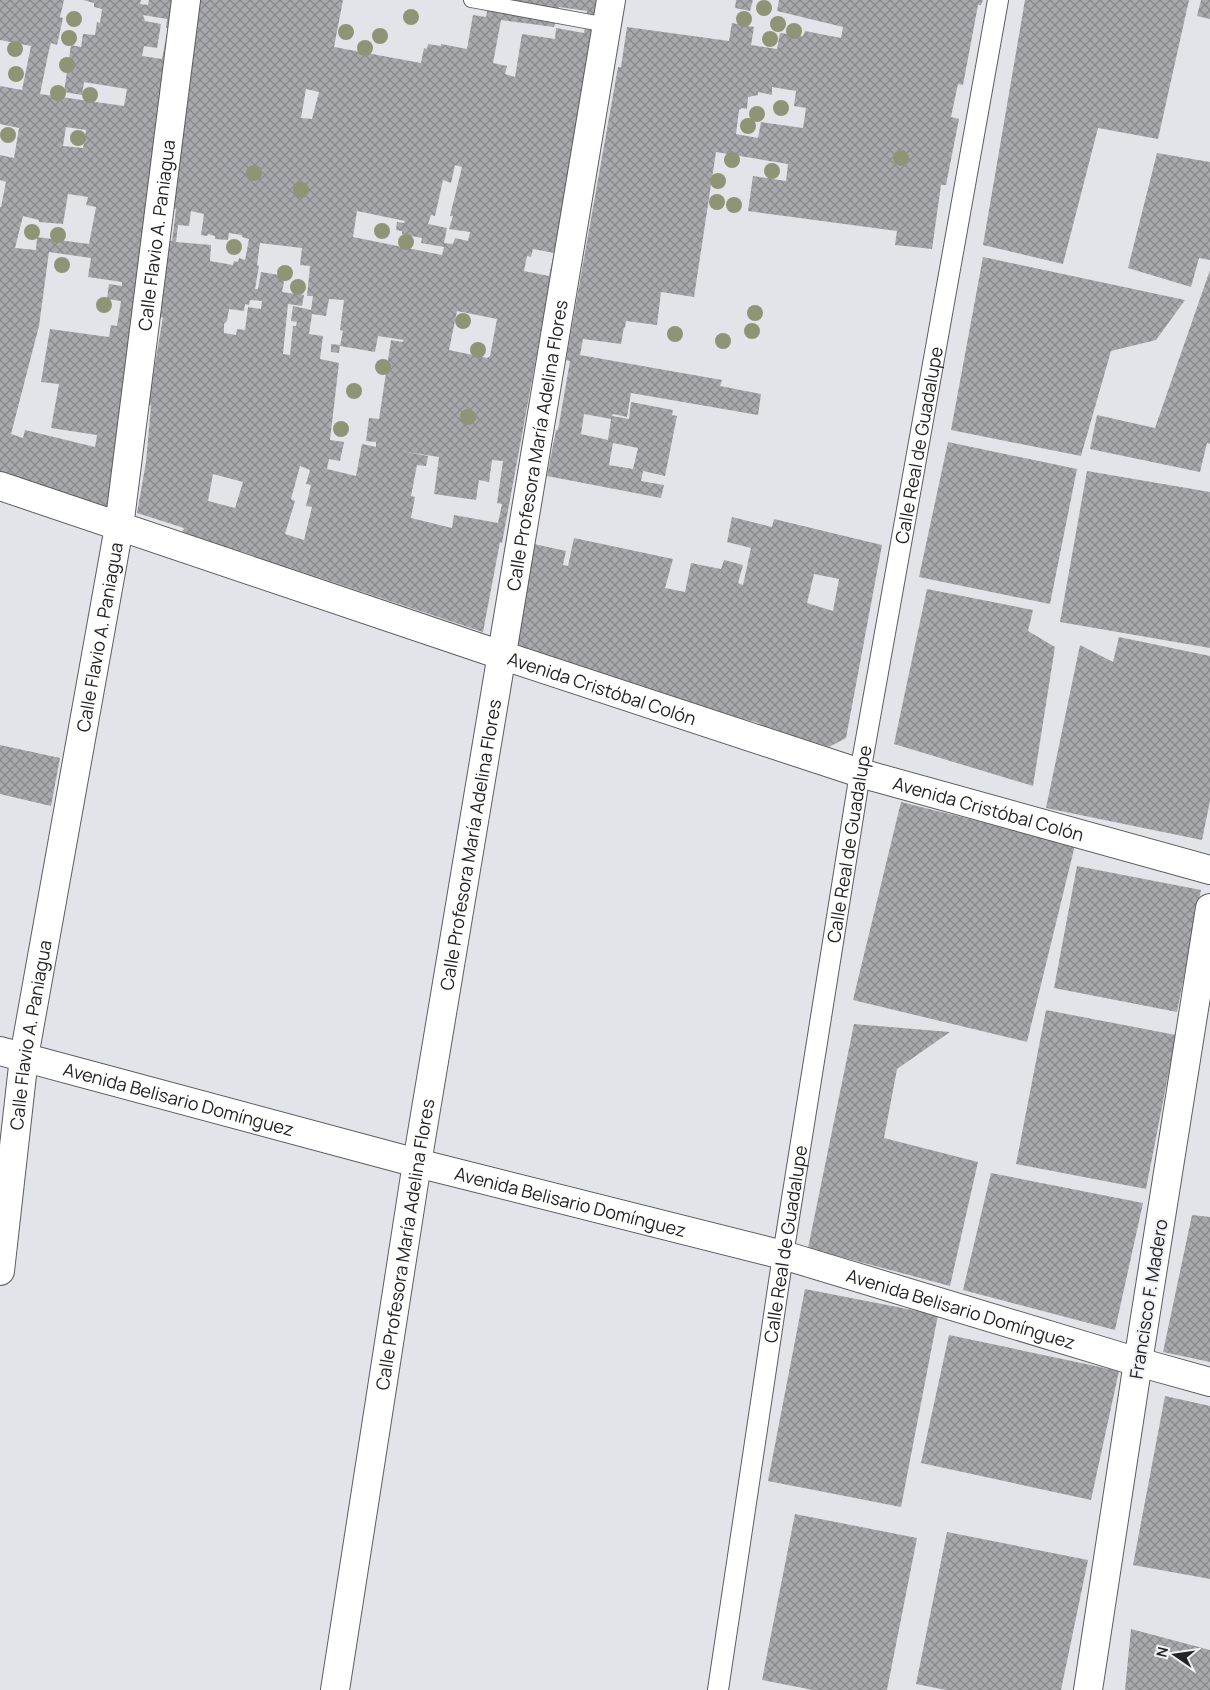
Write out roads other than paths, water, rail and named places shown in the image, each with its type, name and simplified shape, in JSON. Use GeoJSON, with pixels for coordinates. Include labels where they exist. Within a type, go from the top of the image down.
{"type":"FeatureCollection","features":[{"type":"Feature","properties":{"kind":"street","name":"Calle Flavio A. Paniagua"},"geometry":{"type":"LineString","coordinates":[[0,1271],[12,1054],[119,527],[186,0]]}},
{"type":"Feature","properties":{"kind":"street","name":"Calle Real de Guadalupe"},"geometry":{"type":"LineString","coordinates":[[718,1690],[783,1255],[860,773],[998,0]]}},
{"type":"Feature","properties":{"kind":"street","name":"Calle Profesora María Adelina Flores"},"geometry":{"type":"LineString","coordinates":[[335,1690],[417,1163],[609,12]]}},
{"type":"Feature","properties":{"kind":"street","name":"Avenida Cristóbal Colón"},"geometry":{"type":"LineString","coordinates":[[0,486],[860,773],[1210,870]]}},
{"type":"Feature","properties":{"kind":"street","name":"Francisco F. Madero"},"geometry":{"type":"LineString","coordinates":[[1088,1690],[1210,908]]}},
{"type":"Feature","properties":{"kind":"street","name":"Avenida Belisario Domínguez"},"geometry":{"type":"LineString","coordinates":[[12,1054],[417,1163],[783,1255],[1210,1382]]}},
{"type":"Feature","properties":{"kind":"lane"},"geometry":{"type":"LineString","coordinates":[[471,0],[609,12]]}}]}
